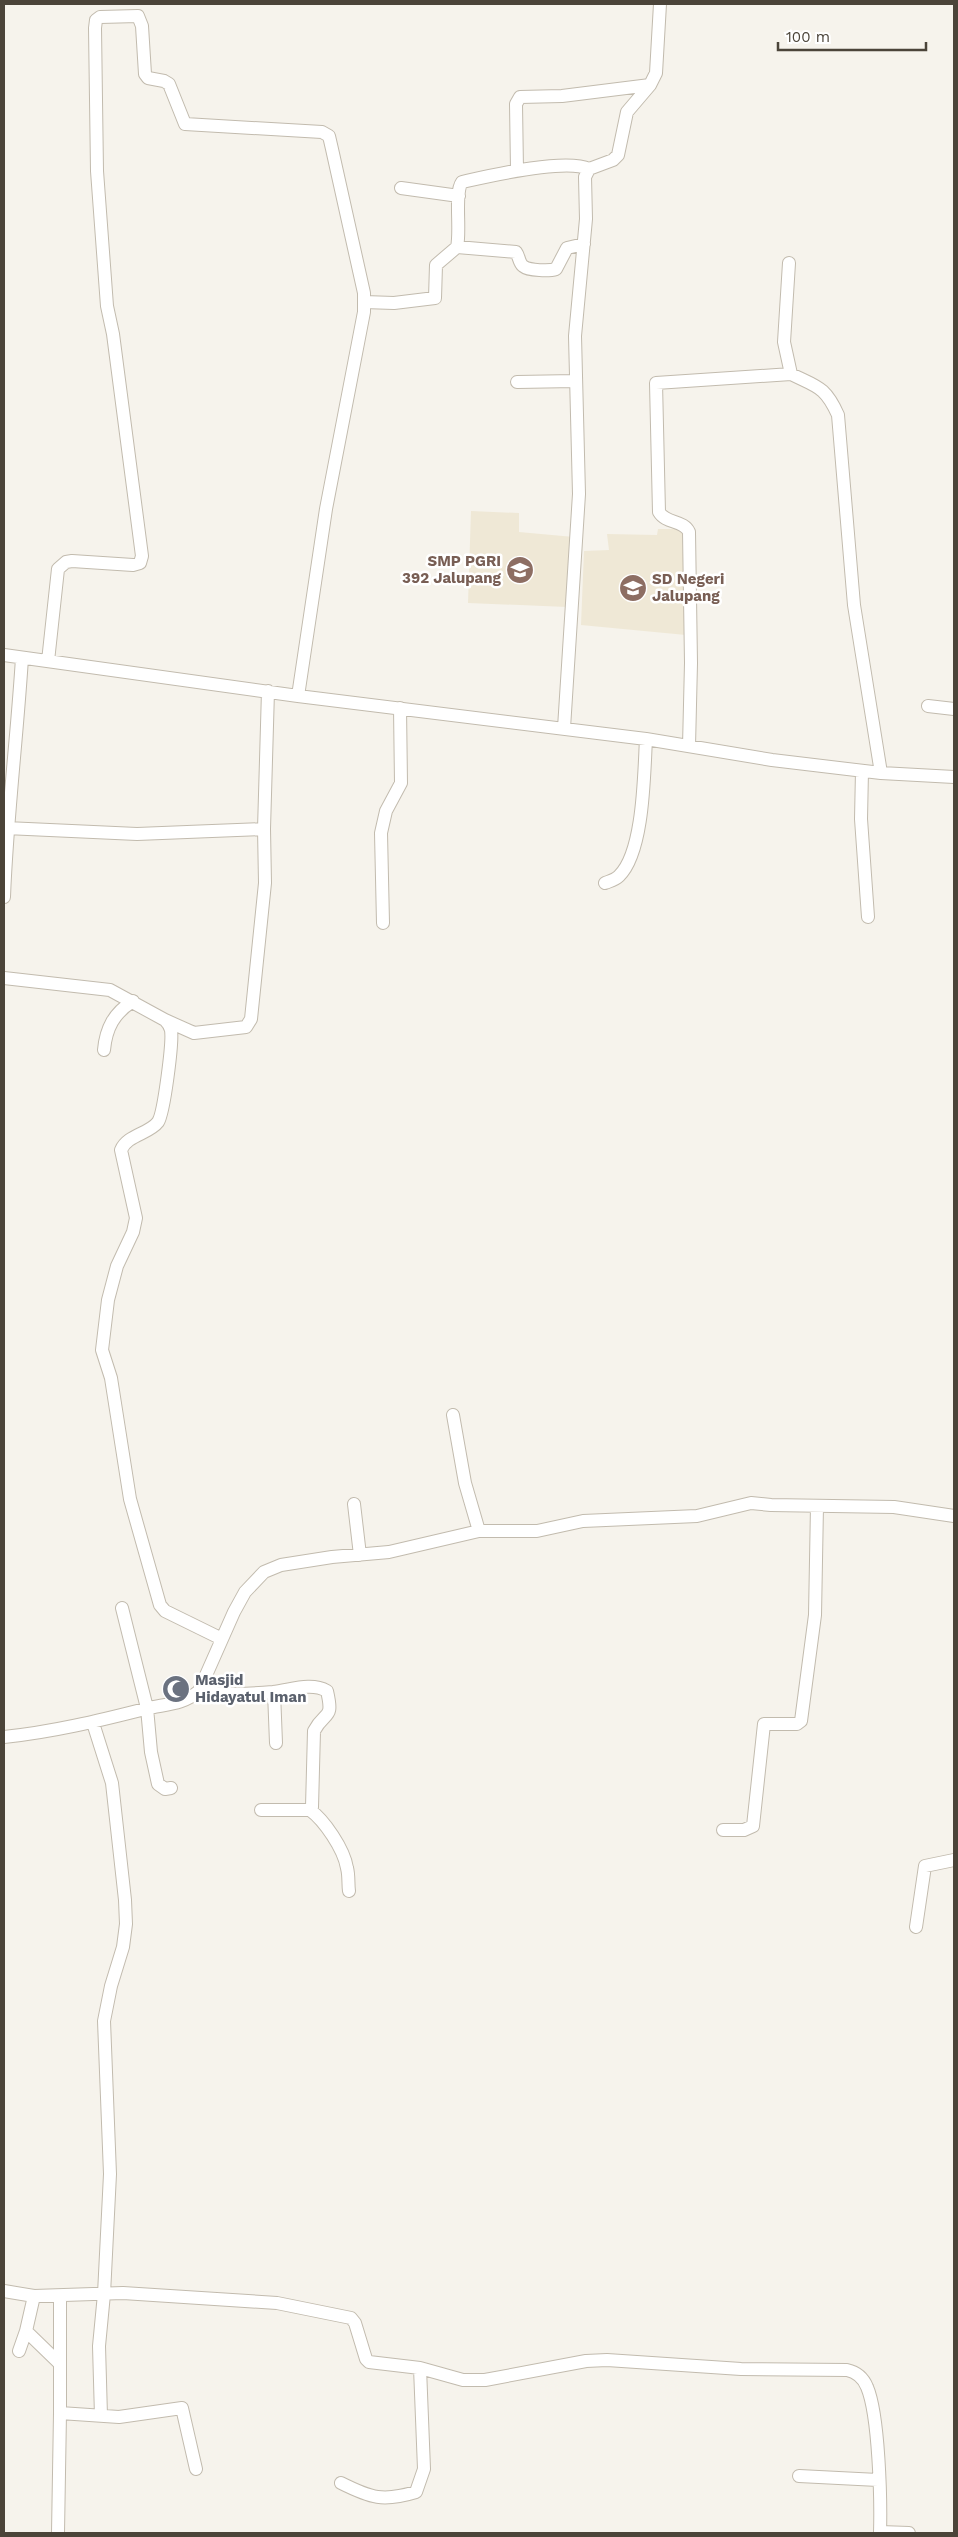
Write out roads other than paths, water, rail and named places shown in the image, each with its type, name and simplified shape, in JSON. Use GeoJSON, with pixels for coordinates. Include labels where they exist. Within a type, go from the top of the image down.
{"type":"FeatureCollection","features":[{"type":"Feature","properties":{"kind":"street"},"geometry":{"type":"LineString","coordinates":[[458,247],[460,226],[459,188],[462,182],[517,170],[574,166],[588,169],[613,160],[618,155],[626,112],[654,80],[657,65],[660,4]]}},
{"type":"Feature","properties":{"kind":"street"},"geometry":{"type":"LineString","coordinates":[[48,661],[58,569],[66,562],[72,561],[133,565],[140,563],[142,556],[115,351],[107,306],[97,171],[96,20],[100,17],[138,16],[142,26],[144,74],[148,78],[164,81],[169,84],[185,124],[322,132],[329,136],[364,293],[364,312],[326,509],[298,696]]}},
{"type":"Feature","properties":{"kind":"street"},"geometry":{"type":"LineString","coordinates":[[517,170],[516,104],[520,97],[562,96],[650,86]]}},
{"type":"Feature","properties":{"kind":"street"},"geometry":{"type":"LineString","coordinates":[[564,728],[578,531],[579,461],[575,381],[575,328],[584,244],[584,177],[588,169]]}},
{"type":"Feature","properties":{"kind":"street"},"geometry":{"type":"LineString","coordinates":[[401,188],[459,196]]}},
{"type":"Feature","properties":{"kind":"street"},"geometry":{"type":"LineString","coordinates":[[364,302],[394,303],[435,298],[436,265],[458,247],[516,252],[526,268],[552,270],[556,269],[570,246],[584,244]]}},
{"type":"Feature","properties":{"kind":"street"},"geometry":{"type":"LineString","coordinates":[[789,263],[784,342],[790,374]]}},
{"type":"Feature","properties":{"kind":"street"},"geometry":{"type":"LineString","coordinates":[[689,746],[691,663],[689,532],[682,525],[666,521],[658,512],[656,383],[790,374],[822,389],[831,400],[838,415],[854,605],[881,773]]}},
{"type":"Feature","properties":{"kind":"street"},"geometry":{"type":"LineString","coordinates":[[517,382],[575,381]]}},
{"type":"Feature","properties":{"kind":"street"},"geometry":{"type":"LineString","coordinates":[[4,655],[298,696],[646,739],[772,760],[881,773],[954,777]]}},
{"type":"Feature","properties":{"kind":"street"},"geometry":{"type":"LineString","coordinates":[[4,897],[6,828],[18,723],[22,658]]}},
{"type":"Feature","properties":{"kind":"street"},"geometry":{"type":"LineString","coordinates":[[4,978],[98,987],[117,992],[165,1020],[194,1033],[246,1027],[251,1020],[264,912],[266,864],[264,828],[268,691]]}},
{"type":"Feature","properties":{"kind":"street"},"geometry":{"type":"LineString","coordinates":[[928,706],[954,709]]}},
{"type":"Feature","properties":{"kind":"street"},"geometry":{"type":"LineString","coordinates":[[383,923],[381,832],[386,811],[401,783],[400,708]]}},
{"type":"Feature","properties":{"kind":"street"},"geometry":{"type":"LineString","coordinates":[[605,883],[620,875],[634,847],[641,810],[646,739]]}},
{"type":"Feature","properties":{"kind":"street"},"geometry":{"type":"LineString","coordinates":[[862,771],[861,819],[868,917]]}},
{"type":"Feature","properties":{"kind":"street"},"geometry":{"type":"LineString","coordinates":[[6,828],[137,834],[264,828]]}},
{"type":"Feature","properties":{"kind":"street"},"geometry":{"type":"LineString","coordinates":[[104,1050],[107,1030],[112,1020],[133,1001]]}},
{"type":"Feature","properties":{"kind":"street"},"geometry":{"type":"LineString","coordinates":[[165,1020],[170,1027],[171,1044],[162,1113],[157,1124],[125,1143],[121,1150],[136,1218],[133,1232],[117,1266],[108,1300],[102,1350],[112,1378],[130,1499],[160,1605],[165,1611],[222,1639]]}},
{"type":"Feature","properties":{"kind":"street"},"geometry":{"type":"LineString","coordinates":[[453,1415],[465,1483],[479,1531]]}},
{"type":"Feature","properties":{"kind":"street"},"geometry":{"type":"LineString","coordinates":[[4,1737],[93,1723],[147,1708],[185,1701],[198,1691],[245,1592],[264,1572],[288,1563],[389,1552],[479,1531],[537,1531],[583,1521],[697,1516],[751,1503],[817,1506],[894,1506],[954,1516]]}},
{"type":"Feature","properties":{"kind":"street"},"geometry":{"type":"LineString","coordinates":[[354,1504],[360,1555]]}},
{"type":"Feature","properties":{"kind":"street"},"geometry":{"type":"LineString","coordinates":[[723,1830],[744,1830],[753,1826],[764,1724],[797,1724],[802,1722],[815,1616],[817,1506]]}},
{"type":"Feature","properties":{"kind":"street"},"geometry":{"type":"LineString","coordinates":[[122,1608],[147,1708],[151,1752],[158,1784],[165,1789],[172,1788]]}},
{"type":"Feature","properties":{"kind":"street"},"geometry":{"type":"LineString","coordinates":[[198,1691],[233,1693],[274,1692],[319,1686],[327,1691],[330,1710],[328,1717],[318,1723],[314,1731],[312,1752],[314,1790],[310,1810]]}},
{"type":"Feature","properties":{"kind":"street"},"geometry":{"type":"LineString","coordinates":[[274,1692],[276,1743]]}},
{"type":"Feature","properties":{"kind":"street"},"geometry":{"type":"LineString","coordinates":[[93,1723],[112,1784],[125,1900],[123,1947],[111,1986],[104,2021],[110,2174],[104,2294],[98,2346],[101,2416]]}},
{"type":"Feature","properties":{"kind":"street"},"geometry":{"type":"LineString","coordinates":[[261,1810],[310,1810],[326,1823],[344,1858],[347,1867],[349,1891]]}},
{"type":"Feature","properties":{"kind":"street"},"geometry":{"type":"LineString","coordinates":[[916,1927],[925,1866],[954,1860]]}},
{"type":"Feature","properties":{"kind":"street"},"geometry":{"type":"LineString","coordinates":[[4,2291],[34,2296],[60,2297],[104,2294],[277,2304],[351,2318],[355,2322],[366,2359],[369,2362],[420,2368],[470,2380],[498,2378],[586,2361],[607,2360],[741,2370],[848,2370],[857,2372],[867,2386],[872,2407],[880,2533],[909,2533]]}},
{"type":"Feature","properties":{"kind":"street"},"geometry":{"type":"LineString","coordinates":[[20,2351],[34,2296]]}},
{"type":"Feature","properties":{"kind":"street"},"geometry":{"type":"LineString","coordinates":[[58,2533],[60,2297]]}},
{"type":"Feature","properties":{"kind":"street"},"geometry":{"type":"LineString","coordinates":[[26,2331],[58,2362]]}},
{"type":"Feature","properties":{"kind":"street"},"geometry":{"type":"LineString","coordinates":[[340,2484],[379,2499],[388,2499],[416,2492],[424,2469],[420,2368]]}},
{"type":"Feature","properties":{"kind":"street"},"geometry":{"type":"LineString","coordinates":[[60,2413],[130,2416],[154,2410],[182,2408],[196,2469]]}},
{"type":"Feature","properties":{"kind":"street"},"geometry":{"type":"LineString","coordinates":[[799,2476],[878,2480]]}},
{"type":"Feature","properties":{"kind":"place","name":"SMP PGRI 392 Jalupang"},"geometry":{"type":"Point","coordinates":[520,570]}},
{"type":"Feature","properties":{"kind":"place","name":"SD Negeri Jalupang"},"geometry":{"type":"Point","coordinates":[633,588]}},
{"type":"Feature","properties":{"kind":"place","name":"Masjid Hidayatul Iman"},"geometry":{"type":"Point","coordinates":[176,1689]}}]}
